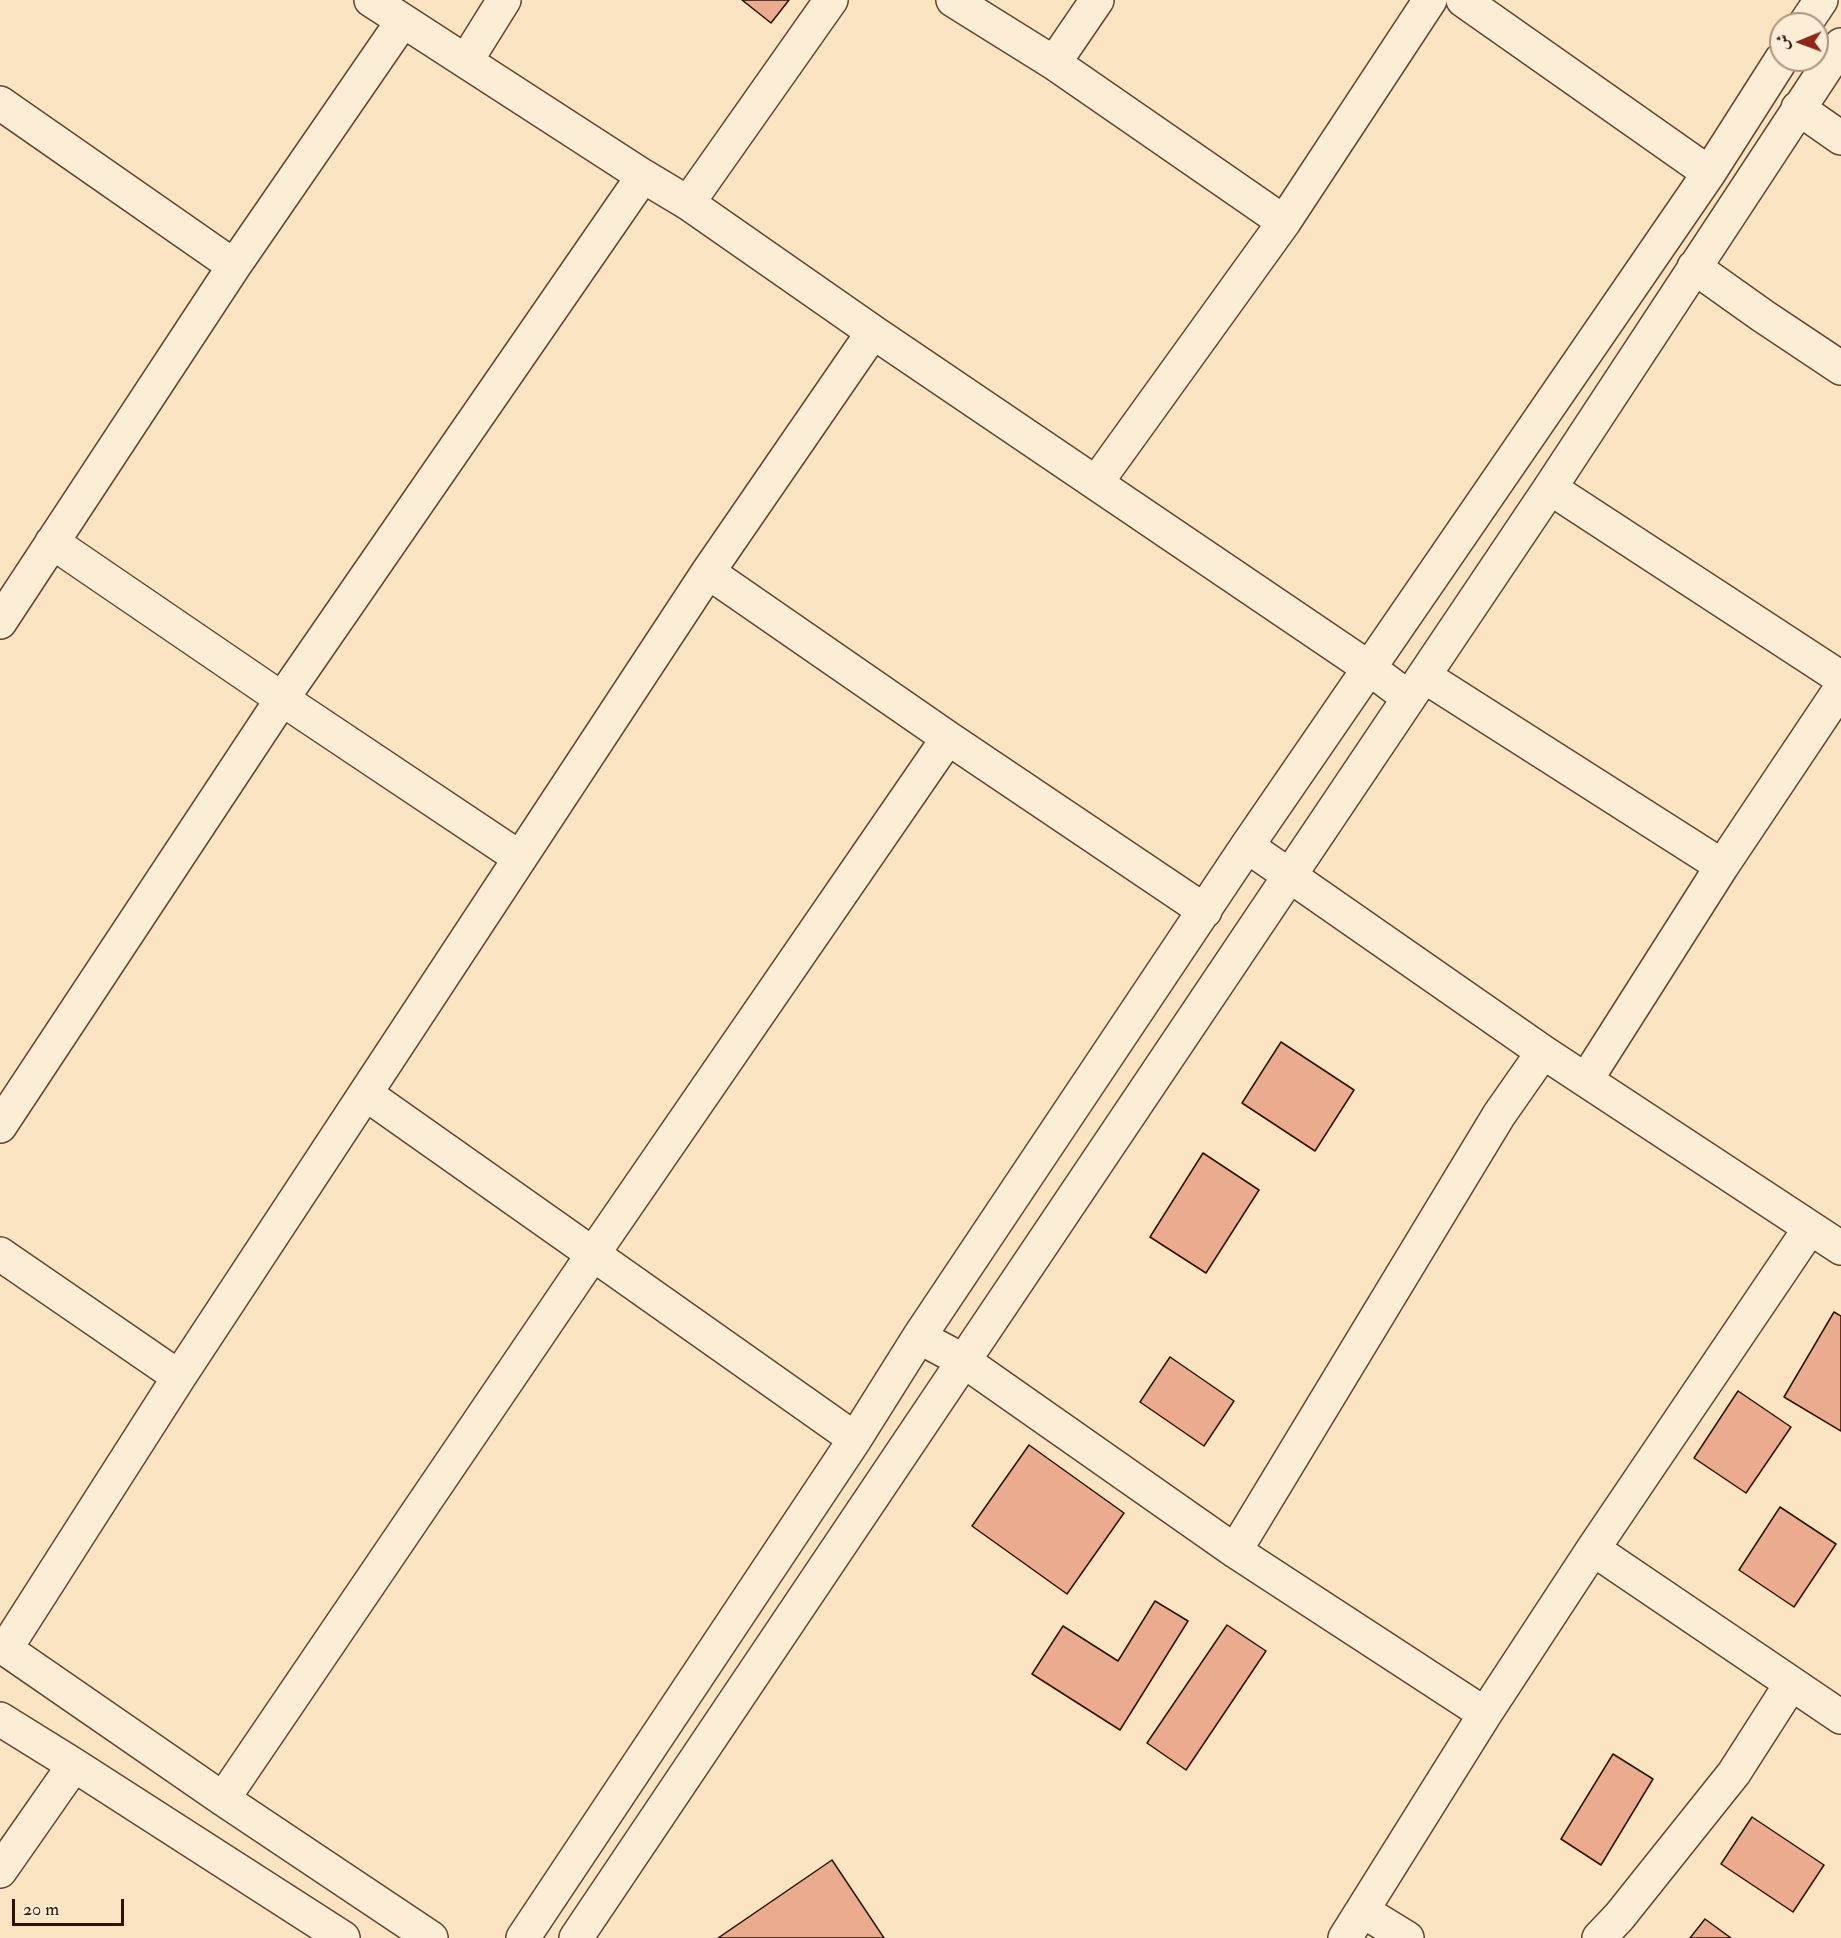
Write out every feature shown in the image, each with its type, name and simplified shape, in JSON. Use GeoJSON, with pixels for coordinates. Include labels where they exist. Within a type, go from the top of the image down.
{"type":"FeatureCollection","features":[{"type":"Feature","properties":{"kind":"street"},"geometry":{"type":"LineString","coordinates":[[371,0],[402,22],[688,202],[873,332],[1369,668],[1416,687],[1722,866]]}},
{"type":"Feature","properties":{"kind":"street"},"geometry":{"type":"LineString","coordinates":[[466,61],[504,0]]}},
{"type":"Feature","properties":{"kind":"street"},"geometry":{"type":"LineString","coordinates":[[688,202],[831,0]]}},
{"type":"Feature","properties":{"kind":"street"},"geometry":{"type":"LineString","coordinates":[[953,0],[1054,63],[1284,222]]}},
{"type":"Feature","properties":{"kind":"street"},"geometry":{"type":"LineString","coordinates":[[1054,63],[1097,0]]}},
{"type":"Feature","properties":{"kind":"street"},"geometry":{"type":"LineString","coordinates":[[1096,483],[1284,222],[1430,0]]}},
{"type":"Feature","properties":{"kind":"street"},"geometry":{"type":"LineString","coordinates":[[1463,0],[1709,173]]}},
{"type":"Feature","properties":{"kind":"street"},"geometry":{"type":"LineString","coordinates":[[0,622],[234,266],[402,22]]}},
{"type":"Feature","properties":{"kind":"street"},"geometry":{"type":"LineString","coordinates":[[576,1938],[1292,875],[1694,267],[1755,179],[1798,108],[1841,45]]}},
{"type":"Feature","properties":{"kind":"street"},"geometry":{"type":"LineString","coordinates":[[523,1938],[1247,846],[1709,173],[1773,72]]}},
{"type":"Feature","properties":{"kind":"street"},"geometry":{"type":"LineString","coordinates":[[1,107],[234,266]]}},
{"type":"Feature","properties":{"kind":"street"},"geometry":{"type":"LineString","coordinates":[[1798,108],[1841,138]]}},
{"type":"Feature","properties":{"kind":"street"},"geometry":{"type":"LineString","coordinates":[[0,1125],[282,699],[644,176]]}},
{"type":"Feature","properties":{"kind":"street"},"geometry":{"type":"LineString","coordinates":[[1694,267],[1762,316],[1841,368]]}},
{"type":"Feature","properties":{"kind":"street"},"geometry":{"type":"LineString","coordinates":[[431,1938],[3,1647],[708,572],[873,332]]}},
{"type":"Feature","properties":{"kind":"street"},"geometry":{"type":"LineString","coordinates":[[1550,488],[1841,678]]}},
{"type":"Feature","properties":{"kind":"street"},"geometry":{"type":"LineString","coordinates":[[52,542],[520,858]]}},
{"type":"Feature","properties":{"kind":"street"},"geometry":{"type":"LineString","coordinates":[[708,572],[948,738],[1205,911]]}},
{"type":"Feature","properties":{"kind":"street"},"geometry":{"type":"LineString","coordinates":[[1586,1080],[1722,866],[1841,688]]}},
{"type":"Feature","properties":{"kind":"street"},"geometry":{"type":"LineString","coordinates":[[224,1799],[948,738]]}},
{"type":"Feature","properties":{"kind":"street"},"geometry":{"type":"LineString","coordinates":[[1247,846],[1292,875],[1543,1052],[1841,1248]]}},
{"type":"Feature","properties":{"kind":"street"},"geometry":{"type":"LineString","coordinates":[[1235,1551],[1499,1115],[1543,1052]]}},
{"type":"Feature","properties":{"kind":"street"},"geometry":{"type":"LineString","coordinates":[[366,1094],[855,1439]]}},
{"type":"Feature","properties":{"kind":"street"},"geometry":{"type":"LineString","coordinates":[[1345,1938],[1485,1714],[1593,1549],[1810,1228]]}},
{"type":"Feature","properties":{"kind":"street"},"geometry":{"type":"LineString","coordinates":[[0,1254],[179,1377]]}},
{"type":"Feature","properties":{"kind":"street"},"geometry":{"type":"LineString","coordinates":[[920,1337],[964,1361],[1235,1551],[1485,1714]]}},
{"type":"Feature","properties":{"kind":"street"},"geometry":{"type":"LineString","coordinates":[[1593,1549],[1841,1717]]}},
{"type":"Feature","properties":{"kind":"street"},"geometry":{"type":"LineString","coordinates":[[1599,1938],[1619,1917],[1734,1773],[1791,1684]]}},
{"type":"Feature","properties":{"kind":"street"},"geometry":{"type":"LineString","coordinates":[[0,1719],[74,1765],[304,1927],[343,1938]]}},
{"type":"Feature","properties":{"kind":"street"},"geometry":{"type":"LineString","coordinates":[[0,1871],[74,1765]]}},
{"type":"Feature","properties":{"kind":"street"},"geometry":{"type":"LineString","coordinates":[[1363,1911],[1407,1938]]}},
{"type":"Feature","properties":{"kind":"building"},"geometry":{"type":"Polygon","coordinates":[[[742,0],[789,0],[771,23],[742,0]]]}},
{"type":"Feature","properties":{"kind":"building"},"geometry":{"type":"Polygon","coordinates":[[[1281,1042],[1354,1090],[1315,1151],[1242,1103],[1281,1042]]]}},
{"type":"Feature","properties":{"kind":"building"},"geometry":{"type":"Polygon","coordinates":[[[1203,1153],[1259,1190],[1206,1273],[1150,1237],[1203,1153]]]}},
{"type":"Feature","properties":{"kind":"building"},"geometry":{"type":"Polygon","coordinates":[[[1834,1312],[1841,1316],[1841,1431],[1784,1397],[1834,1312]]]}},
{"type":"Feature","properties":{"kind":"building"},"geometry":{"type":"Polygon","coordinates":[[[1170,1357],[1234,1401],[1204,1446],[1140,1402],[1170,1357]]]}},
{"type":"Feature","properties":{"kind":"building"},"geometry":{"type":"Polygon","coordinates":[[[1738,1391],[1791,1427],[1746,1493],[1694,1458],[1738,1391]]]}},
{"type":"Feature","properties":{"kind":"building"},"geometry":{"type":"Polygon","coordinates":[[[1029,1445],[1124,1513],[1067,1594],[972,1526],[1029,1445]]]}},
{"type":"Feature","properties":{"kind":"building"},"geometry":{"type":"Polygon","coordinates":[[[1780,1507],[1836,1544],[1794,1607],[1739,1570],[1780,1507]]]}},
{"type":"Feature","properties":{"kind":"building"},"geometry":{"type":"Polygon","coordinates":[[[1155,1601],[1188,1621],[1120,1730],[1032,1674],[1063,1626],[1118,1661],[1155,1601]]]}},
{"type":"Feature","properties":{"kind":"building"},"geometry":{"type":"Polygon","coordinates":[[[1227,1625],[1266,1651],[1186,1770],[1147,1743],[1227,1625]]]}},
{"type":"Feature","properties":{"kind":"building"},"geometry":{"type":"Polygon","coordinates":[[[1613,1754],[1653,1779],[1601,1865],[1561,1839],[1613,1754]]]}},
{"type":"Feature","properties":{"kind":"building"},"geometry":{"type":"Polygon","coordinates":[[[1752,1817],[1824,1865],[1793,1912],[1721,1864],[1752,1817]]]}},
{"type":"Feature","properties":{"kind":"building"},"geometry":{"type":"Polygon","coordinates":[[[832,1860],[884,1938],[718,1938],[832,1860]]]}},
{"type":"Feature","properties":{"kind":"building"},"geometry":{"type":"Polygon","coordinates":[[[1705,1919],[1731,1938],[1690,1938],[1705,1919]]]}}]}
